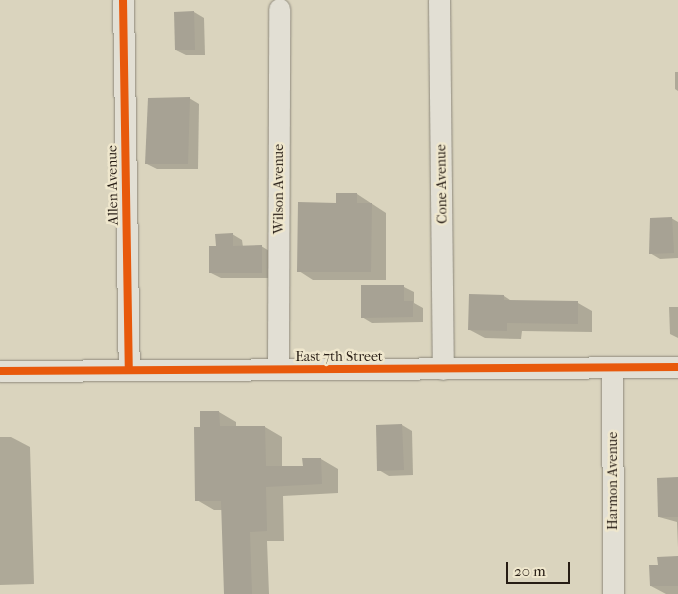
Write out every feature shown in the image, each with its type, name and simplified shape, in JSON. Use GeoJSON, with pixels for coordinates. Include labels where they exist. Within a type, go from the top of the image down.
{"type":"FeatureCollection","features":[{"type":"Feature","properties":{"kind":"street","name":"Allen Avenue"},"geometry":{"type":"LineString","coordinates":[[123,0],[129,370]]}},
{"type":"Feature","properties":{"kind":"street","name":"Cone Avenue"},"geometry":{"type":"LineString","coordinates":[[439,0],[443,369]]}},
{"type":"Feature","properties":{"kind":"street","name":"Wilson Avenue"},"geometry":{"type":"LineString","coordinates":[[278,369],[279,9]]}},
{"type":"Feature","properties":{"kind":"street","name":"East 7th Street"},"geometry":{"type":"LineString","coordinates":[[0,371],[678,367]]}},
{"type":"Feature","properties":{"kind":"street","name":"Harmon Avenue"},"geometry":{"type":"LineString","coordinates":[[612,368],[613,594]]}},
{"type":"Feature","properties":{"kind":"building"},"geometry":{"type":"Polygon","coordinates":[[[194,11],[195,50],[175,50],[174,12],[194,11]]]}},
{"type":"Feature","properties":{"kind":"building"},"geometry":{"type":"Polygon","coordinates":[[[190,97],[188,164],[145,164],[148,98],[190,97]]]}},
{"type":"Feature","properties":{"kind":"building"},"geometry":{"type":"Polygon","coordinates":[[[336,193],[357,193],[357,203],[372,203],[371,272],[297,272],[298,202],[336,203],[336,193]]]}},
{"type":"Feature","properties":{"kind":"building"},"geometry":{"type":"Polygon","coordinates":[[[672,217],[674,253],[649,254],[650,218],[672,217]]]}},
{"type":"Feature","properties":{"kind":"building"},"geometry":{"type":"Polygon","coordinates":[[[233,233],[233,246],[262,245],[262,273],[209,273],[209,246],[216,246],[215,234],[233,233]]]}},
{"type":"Feature","properties":{"kind":"building"},"geometry":{"type":"Polygon","coordinates":[[[361,285],[404,285],[404,301],[413,301],[413,317],[361,318],[361,285]]]}},
{"type":"Feature","properties":{"kind":"building"},"geometry":{"type":"Polygon","coordinates":[[[469,294],[504,295],[504,300],[578,301],[578,324],[507,323],[507,331],[468,330],[469,294]]]}},
{"type":"Feature","properties":{"kind":"building"},"geometry":{"type":"Polygon","coordinates":[[[200,411],[219,411],[220,426],[265,426],[266,466],[303,466],[302,458],[321,458],[322,484],[266,487],[267,531],[250,532],[252,594],[224,594],[221,501],[195,501],[194,427],[200,427],[200,411]]]}},
{"type":"Feature","properties":{"kind":"building"},"geometry":{"type":"Polygon","coordinates":[[[402,424],[404,470],[377,471],[376,425],[402,424]]]}},
{"type":"Feature","properties":{"kind":"building"},"geometry":{"type":"Polygon","coordinates":[[[678,477],[678,517],[658,517],[657,478],[678,477]]]}},
{"type":"Feature","properties":{"kind":"building"},"geometry":{"type":"Polygon","coordinates":[[[678,556],[678,586],[650,586],[649,565],[658,565],[657,557],[678,556]]]}},
{"type":"Feature","properties":{"kind":"cycle path"},"geometry":{"type":"LineString","coordinates":[[123,0],[129,370]]}},
{"type":"Feature","properties":{"kind":"cycle path"},"geometry":{"type":"LineString","coordinates":[[0,371],[678,367]]}}]}
